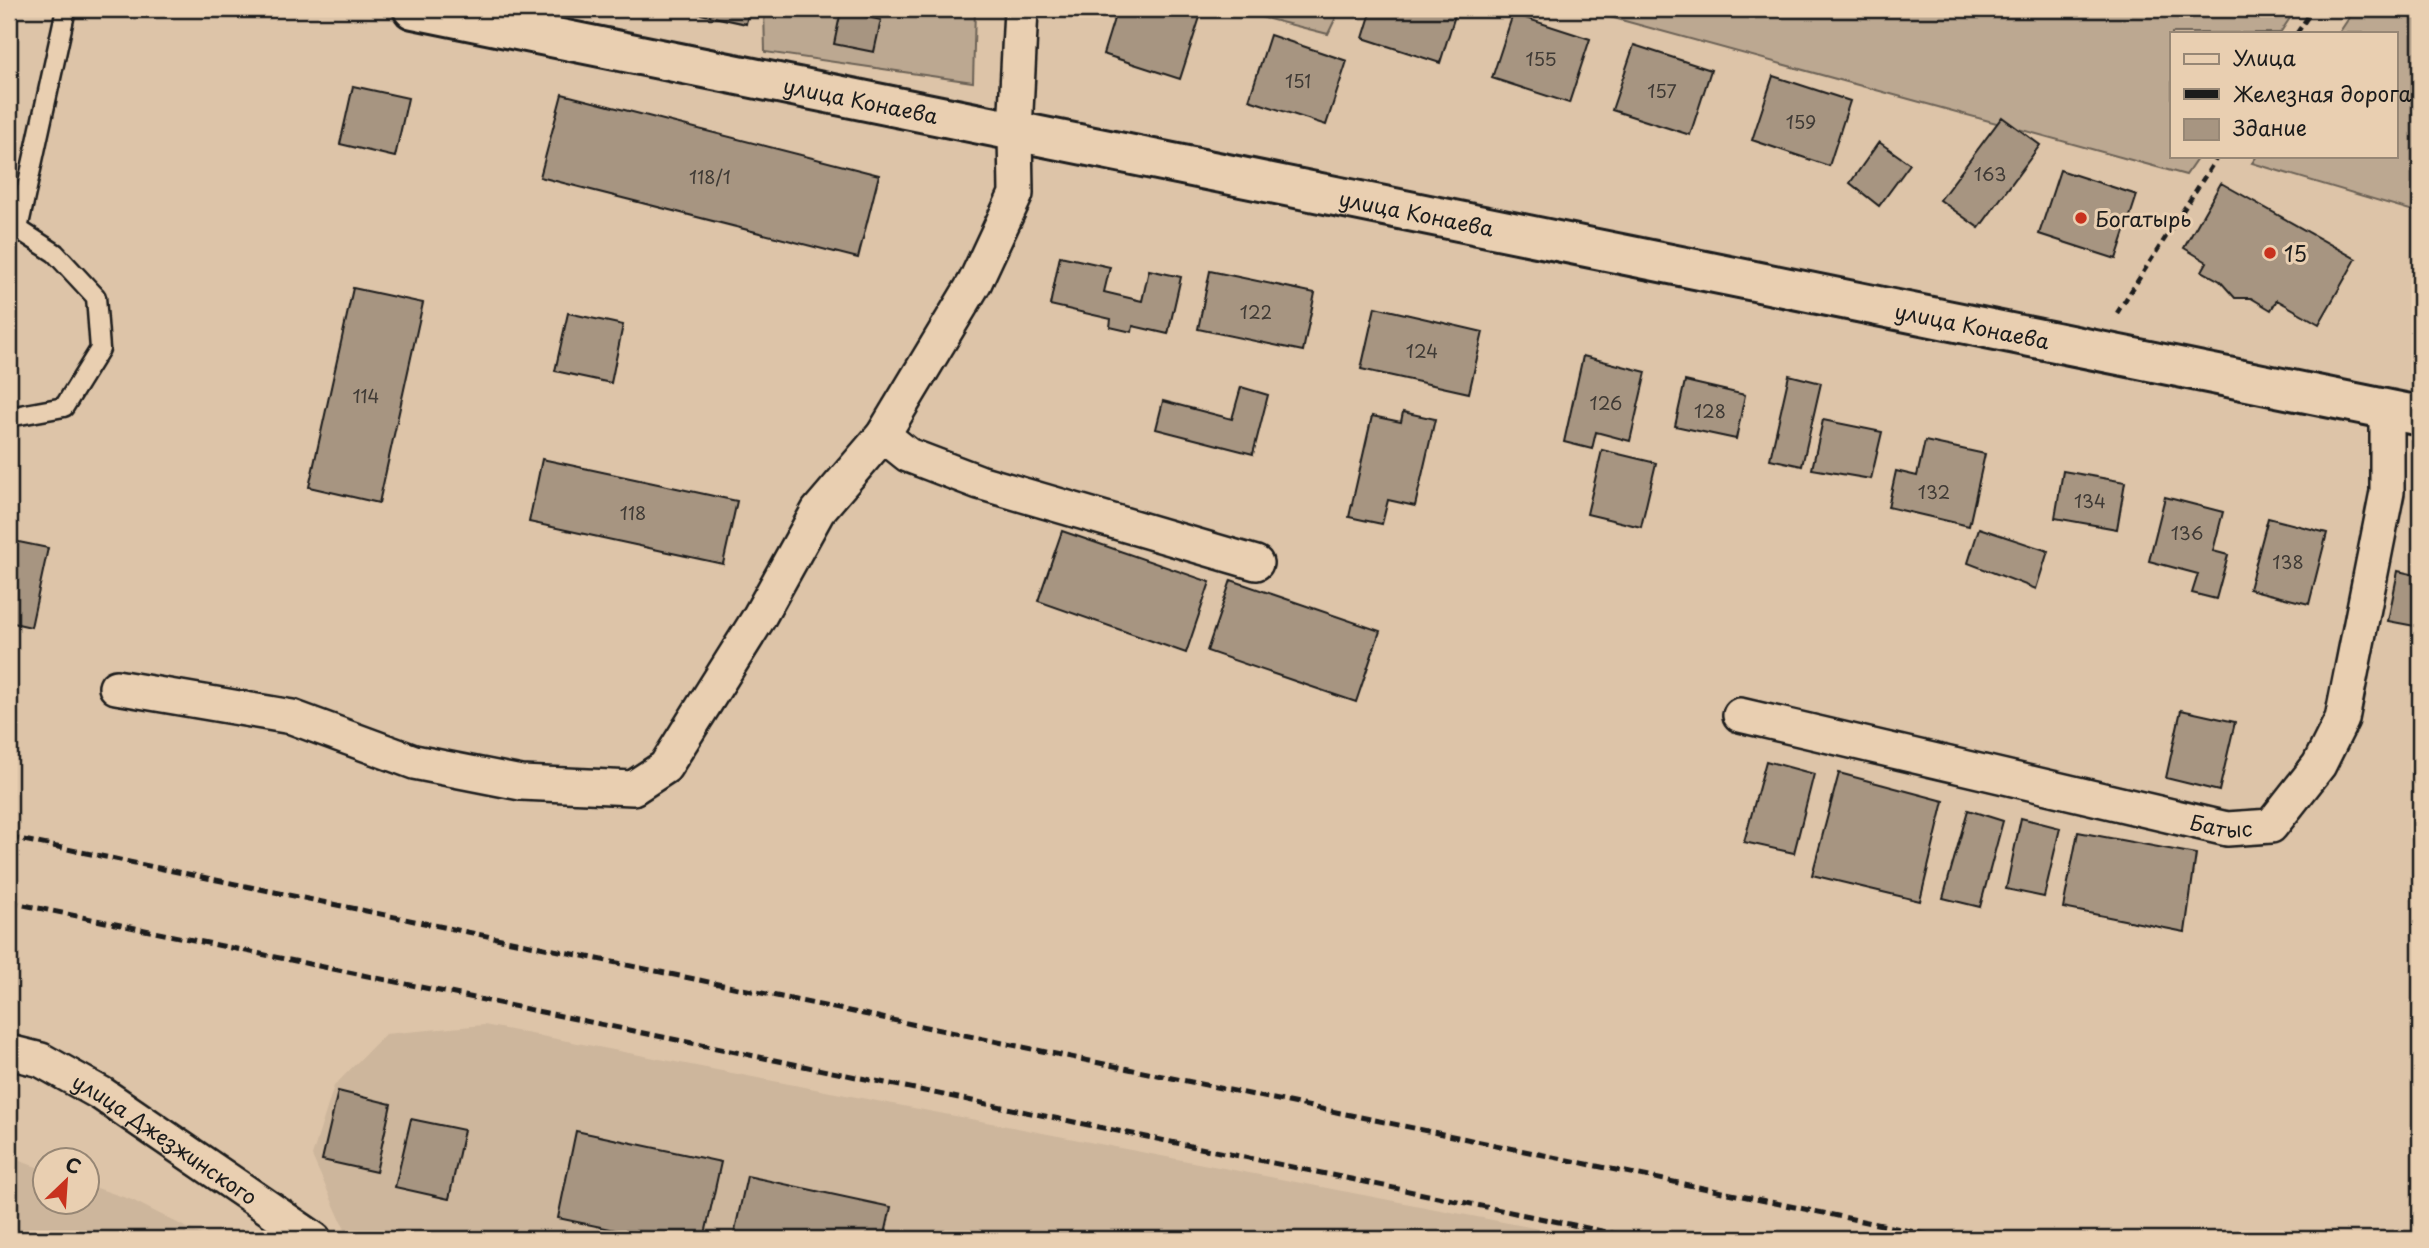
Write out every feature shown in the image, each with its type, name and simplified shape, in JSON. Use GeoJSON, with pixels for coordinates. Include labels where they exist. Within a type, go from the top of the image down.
{"type":"FeatureCollection","features":[{"type":"Feature","properties":{"kind":"main road","name":"улица Конаева"},"geometry":{"type":"LineString","coordinates":[[412,9],[2404,412]]}},
{"type":"Feature","properties":{"kind":"street"},"geometry":{"type":"LineString","coordinates":[[116,687],[292,717],[414,762],[521,783],[633,788],[665,767],[758,619],[818,511],[883,435],[975,282],[1016,194],[1015,131],[1021,9]]}},
{"type":"Feature","properties":{"kind":"street","name":"Батыс"},"geometry":{"type":"LineString","coordinates":[[1740,715],[2227,829],[2271,826],[2319,765],[2342,719],[2404,412]]}},
{"type":"Feature","properties":{"kind":"street"},"geometry":{"type":"LineString","coordinates":[[883,435],[908,455],[979,482],[1256,563]]}},
{"type":"Feature","properties":{"kind":"street","name":"улица Джезжинского"},"geometry":{"type":"LineString","coordinates":[[9,1052],[41,1060],[102,1094],[314,1239]]}},
{"type":"Feature","properties":{"kind":"lane"},"geometry":{"type":"LineString","coordinates":[[9,417],[64,407],[100,349],[96,298],[54,253],[13,230],[65,9]]}},
{"type":"Feature","properties":{"kind":"path"},"geometry":{"type":"LineString","coordinates":[[2298,32],[2313,9]]}},
{"type":"Feature","properties":{"kind":"path"},"geometry":{"type":"LineString","coordinates":[[2093,349],[2217,158]]}},
{"type":"Feature","properties":{"kind":"shaded area"},"geometry":{"type":"Polygon","coordinates":[[[764,9],[975,9],[973,82],[765,52],[764,9]]]}},
{"type":"Feature","properties":{"kind":"shaded area"},"geometry":{"type":"Polygon","coordinates":[[[1229,9],[1340,9],[1328,34],[1229,9]]]}},
{"type":"Feature","properties":{"kind":"shaded area"},"geometry":{"type":"Polygon","coordinates":[[[1581,9],[2296,9],[2281,32],[2170,32],[2170,158],[2198,158],[2186,175],[1581,9]]]}},
{"type":"Feature","properties":{"kind":"shaded area"},"geometry":{"type":"Polygon","coordinates":[[[2355,9],[2420,9],[2420,213],[2252,163],[2256,158],[2398,158],[2398,32],[2340,32],[2355,9]]]}},
{"type":"Feature","properties":{"kind":"shaded area"},"geometry":{"type":"Polygon","coordinates":[[[484,1025],[1591,1239],[359,1239],[345,1230],[312,1156],[334,1086],[385,1034],[484,1025]]]}},
{"type":"Feature","properties":{"kind":"shaded area"},"geometry":{"type":"Polygon","coordinates":[[[9,1157],[32,1165],[32,1216],[102,1216],[102,1190],[132,1200],[209,1239],[9,1239],[9,1157]]]}},
{"type":"Feature","properties":{"kind":"building"},"geometry":{"type":"Polygon","coordinates":[[[691,9],[749,9],[746,24],[691,12],[691,9]]]}},
{"type":"Feature","properties":{"kind":"building"},"geometry":{"type":"Polygon","coordinates":[[[1117,9],[1185,9],[1201,14],[1180,79],[1103,54],[1117,9]]]}},
{"type":"Feature","properties":{"kind":"building"},"geometry":{"type":"Polygon","coordinates":[[[1372,9],[1457,9],[1440,63],[1363,38],[1372,9]]]}},
{"type":"Feature","properties":{"kind":"building"},"geometry":{"type":"Polygon","coordinates":[[[841,11],[881,20],[874,52],[834,44],[841,11]]]}},
{"type":"Feature","properties":{"kind":"building"},"geometry":{"type":"Polygon","coordinates":[[[1513,14],[1590,39],[1569,103],[1492,78],[1513,14]]]}},
{"type":"Feature","properties":{"kind":"building"},"geometry":{"type":"Polygon","coordinates":[[[1270,35],[1347,61],[1326,125],[1249,100],[1270,35]]]}},
{"type":"Feature","properties":{"kind":"building"},"geometry":{"type":"Polygon","coordinates":[[[1634,45],[1711,70],[1690,135],[1612,110],[1634,45]]]}},
{"type":"Feature","properties":{"kind":"building"},"geometry":{"type":"Polygon","coordinates":[[[1773,76],[1850,101],[1829,166],[1752,140],[1773,76]]]}},
{"type":"Feature","properties":{"kind":"building"},"geometry":{"type":"Polygon","coordinates":[[[353,86],[408,98],[395,157],[340,144],[353,86]]]}},
{"type":"Feature","properties":{"kind":"building"},"geometry":{"type":"Polygon","coordinates":[[[562,94],[879,175],[858,258],[540,177],[562,94]]]}},
{"type":"Feature","properties":{"kind":"building"},"geometry":{"type":"Polygon","coordinates":[[[2002,117],[2040,145],[1979,228],[1940,200],[2002,117]]]}},
{"type":"Feature","properties":{"kind":"building"},"geometry":{"type":"Polygon","coordinates":[[[1879,142],[1910,164],[1879,206],[1850,183],[1879,142]]]}},
{"type":"Feature","properties":{"kind":"building"},"geometry":{"type":"Polygon","coordinates":[[[2060,170],[2137,195],[2116,259],[2039,234],[2060,170]]]}},
{"type":"Feature","properties":{"kind":"building"},"geometry":{"type":"Polygon","coordinates":[[[2221,183],[2356,259],[2319,324],[2277,300],[2271,310],[2251,298],[2235,298],[2220,281],[2202,271],[2207,262],[2184,248],[2221,183]]]}},
{"type":"Feature","properties":{"kind":"building"},"geometry":{"type":"Polygon","coordinates":[[[1060,256],[1110,267],[1104,292],[1142,301],[1149,270],[1181,277],[1168,334],[1133,326],[1132,332],[1110,327],[1111,319],[1050,305],[1060,256]]]}},
{"type":"Feature","properties":{"kind":"building"},"geometry":{"type":"Polygon","coordinates":[[[1210,271],[1315,293],[1303,351],[1198,329],[1210,271]]]}},
{"type":"Feature","properties":{"kind":"building"},"geometry":{"type":"Polygon","coordinates":[[[353,288],[423,303],[379,503],[309,487],[353,288]]]}},
{"type":"Feature","properties":{"kind":"building"},"geometry":{"type":"Polygon","coordinates":[[[1375,307],[1483,332],[1469,393],[1361,369],[1375,307]]]}},
{"type":"Feature","properties":{"kind":"building"},"geometry":{"type":"Polygon","coordinates":[[[568,313],[623,325],[611,383],[555,371],[568,313]]]}},
{"type":"Feature","properties":{"kind":"building"},"geometry":{"type":"Polygon","coordinates":[[[1583,356],[1646,372],[1630,441],[1596,432],[1592,449],[1564,442],[1583,356]]]}},
{"type":"Feature","properties":{"kind":"building"},"geometry":{"type":"Polygon","coordinates":[[[1789,375],[1821,383],[1802,466],[1770,459],[1789,375]]]}},
{"type":"Feature","properties":{"kind":"building"},"geometry":{"type":"Polygon","coordinates":[[[1685,381],[1745,395],[1736,439],[1675,426],[1685,381]]]}},
{"type":"Feature","properties":{"kind":"building"},"geometry":{"type":"Polygon","coordinates":[[[1241,387],[1268,395],[1253,454],[1156,429],[1163,401],[1232,419],[1241,387]]]}},
{"type":"Feature","properties":{"kind":"building"},"geometry":{"type":"Polygon","coordinates":[[[1403,412],[1435,419],[1415,506],[1388,500],[1382,524],[1349,517],[1372,416],[1401,422],[1403,412]]]}},
{"type":"Feature","properties":{"kind":"building"},"geometry":{"type":"Polygon","coordinates":[[[1823,420],[1882,432],[1871,479],[1812,469],[1823,420]]]}},
{"type":"Feature","properties":{"kind":"building"},"geometry":{"type":"Polygon","coordinates":[[[1925,441],[1985,454],[1969,526],[1888,507],[1896,471],[1917,476],[1925,441]]]}},
{"type":"Feature","properties":{"kind":"building"},"geometry":{"type":"Polygon","coordinates":[[[1602,450],[1656,463],[1641,527],[1587,514],[1602,450]]]}},
{"type":"Feature","properties":{"kind":"building"},"geometry":{"type":"Polygon","coordinates":[[[542,459],[737,501],[723,564],[529,522],[542,459]]]}},
{"type":"Feature","properties":{"kind":"building"},"geometry":{"type":"Polygon","coordinates":[[[2063,471],[2125,482],[2117,529],[2055,518],[2063,471]]]}},
{"type":"Feature","properties":{"kind":"building"},"geometry":{"type":"Polygon","coordinates":[[[2165,497],[2223,512],[2213,551],[2228,555],[2216,599],[2192,593],[2198,574],[2149,561],[2165,497]]]}},
{"type":"Feature","properties":{"kind":"building"},"geometry":{"type":"Polygon","coordinates":[[[2268,518],[2327,533],[2309,604],[2249,589],[2268,518]]]}},
{"type":"Feature","properties":{"kind":"building"},"geometry":{"type":"Polygon","coordinates":[[[1979,528],[2048,551],[2036,589],[1968,563],[1979,528]]]}},
{"type":"Feature","properties":{"kind":"building"},"geometry":{"type":"Polygon","coordinates":[[[1062,531],[1210,582],[1186,653],[1038,601],[1062,531]]]}},
{"type":"Feature","properties":{"kind":"building"},"geometry":{"type":"Polygon","coordinates":[[[9,540],[48,548],[31,627],[9,622],[9,540]]]}},
{"type":"Feature","properties":{"kind":"building"},"geometry":{"type":"Polygon","coordinates":[[[2398,571],[2420,576],[2420,627],[2388,621],[2398,571]]]}},
{"type":"Feature","properties":{"kind":"building"},"geometry":{"type":"Polygon","coordinates":[[[1231,580],[1380,631],[1356,702],[1207,651],[1231,580]]]}},
{"type":"Feature","properties":{"kind":"building"},"geometry":{"type":"Polygon","coordinates":[[[2181,710],[2235,722],[2219,791],[2166,778],[2181,710]]]}},
{"type":"Feature","properties":{"kind":"building"},"geometry":{"type":"Polygon","coordinates":[[[1766,761],[1814,774],[1794,853],[1744,842],[1766,761]]]}},
{"type":"Feature","properties":{"kind":"building"},"geometry":{"type":"Polygon","coordinates":[[[1839,773],[1944,801],[1920,901],[1812,875],[1839,773]]]}},
{"type":"Feature","properties":{"kind":"building"},"geometry":{"type":"Polygon","coordinates":[[[1968,810],[2003,821],[1980,907],[1943,898],[1968,810]]]}},
{"type":"Feature","properties":{"kind":"building"},"geometry":{"type":"Polygon","coordinates":[[[2021,818],[2060,828],[2044,897],[2006,889],[2021,818]]]}},
{"type":"Feature","properties":{"kind":"building"},"geometry":{"type":"Polygon","coordinates":[[[2078,832],[2196,854],[2185,932],[2063,908],[2078,832]]]}},
{"type":"Feature","properties":{"kind":"building"},"geometry":{"type":"Polygon","coordinates":[[[338,1091],[391,1104],[376,1172],[322,1160],[338,1091]]]}},
{"type":"Feature","properties":{"kind":"building"},"geometry":{"type":"Polygon","coordinates":[[[411,1119],[464,1130],[449,1199],[395,1187],[411,1119]]]}},
{"type":"Feature","properties":{"kind":"building"},"geometry":{"type":"Polygon","coordinates":[[[576,1131],[721,1162],[704,1239],[658,1239],[558,1218],[576,1131]]]}},
{"type":"Feature","properties":{"kind":"building"},"geometry":{"type":"Polygon","coordinates":[[[747,1176],[891,1207],[884,1239],[733,1239],[747,1176]]]}},
{"type":"Feature","properties":{"kind":"railway"},"geometry":{"type":"LineString","coordinates":[[9,837],[1949,1239]]}},
{"type":"Feature","properties":{"kind":"railway"},"geometry":{"type":"LineString","coordinates":[[9,902],[1641,1239]]}},
{"type":"Feature","properties":{"kind":"place","name":"Богатырь"},"geometry":{"type":"Point","coordinates":[2081,218]}},
{"type":"Feature","properties":{"kind":"place","name":"15"},"geometry":{"type":"Point","coordinates":[2270,253]}}]}
